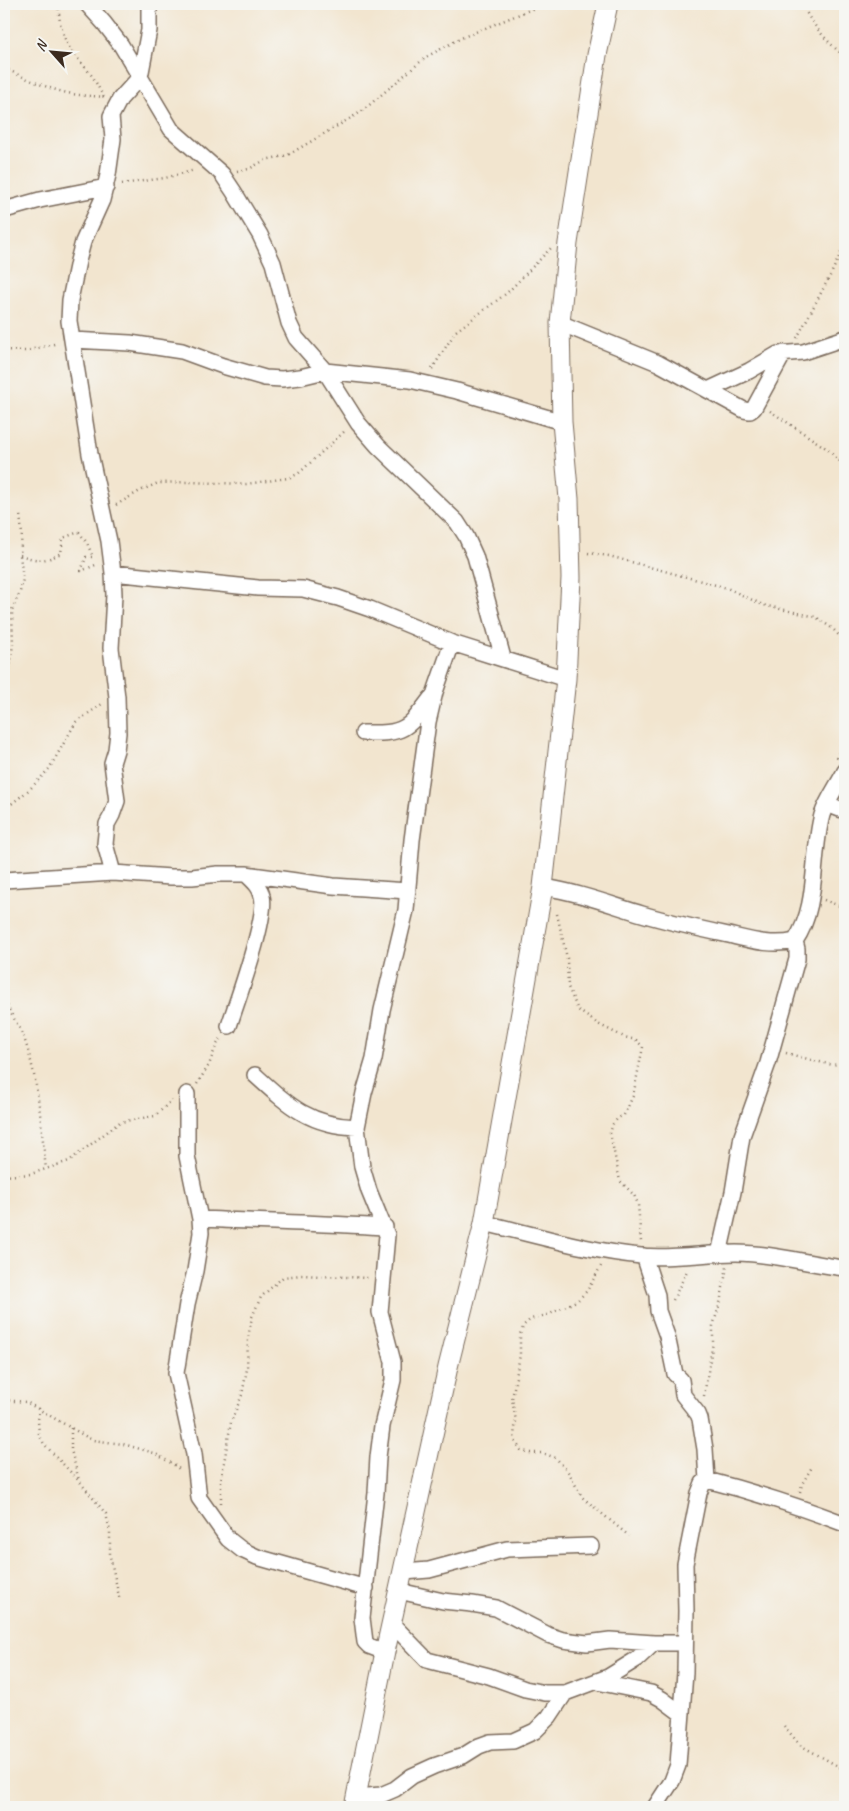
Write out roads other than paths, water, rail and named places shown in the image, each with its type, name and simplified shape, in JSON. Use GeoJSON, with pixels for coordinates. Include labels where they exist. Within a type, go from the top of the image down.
{"type":"FeatureCollection","features":[{"type":"Feature","properties":{"kind":"street"},"geometry":{"type":"LineString","coordinates":[[87,4],[121,45],[171,129],[222,174],[264,242],[273,263],[296,338],[326,371],[358,423],[385,453],[443,507],[457,522],[466,536],[482,580],[503,658]]}},
{"type":"Feature","properties":{"kind":"street"},"geometry":{"type":"LineString","coordinates":[[113,873],[105,844],[107,824],[117,802],[112,763],[118,733],[117,696],[110,648],[114,595],[112,566],[109,541],[90,454],[69,321],[70,300],[83,242],[106,187],[113,139],[111,116],[120,100],[140,77],[149,30],[149,4]]}},
{"type":"Feature","properties":{"kind":"street"},"geometry":{"type":"LineString","coordinates":[[565,1693],[549,1717],[535,1731],[513,1740],[490,1742],[479,1746],[463,1756],[412,1776],[396,1789],[355,1802],[448,1367],[484,1223],[548,888],[566,679],[572,551],[562,422],[560,323],[568,242],[597,55],[608,4]]}},
{"type":"Feature","properties":{"kind":"street"},"geometry":{"type":"LineString","coordinates":[[8,209],[40,200],[106,187]]}},
{"type":"Feature","properties":{"kind":"street"},"geometry":{"type":"LineString","coordinates":[[560,323],[658,363],[744,410],[754,408],[787,353]]}},
{"type":"Feature","properties":{"kind":"street"},"geometry":{"type":"LineString","coordinates":[[708,390],[749,371],[778,354],[803,352],[845,338]]}},
{"type":"Feature","properties":{"kind":"street"},"geometry":{"type":"LineString","coordinates":[[72,340],[130,343],[182,351],[223,366],[265,378],[291,378],[326,371],[410,380],[457,391],[562,422]]}},
{"type":"Feature","properties":{"kind":"street"},"geometry":{"type":"LineString","coordinates":[[112,566],[258,588],[303,589],[370,609],[452,643],[566,679]]}},
{"type":"Feature","properties":{"kind":"street"},"geometry":{"type":"LineString","coordinates":[[386,1652],[369,1646],[364,1641],[362,1618],[376,1493],[378,1457],[382,1426],[392,1380],[392,1362],[380,1312],[387,1241],[385,1228],[369,1191],[362,1167],[357,1127],[406,910],[421,769],[435,692],[452,643]]}},
{"type":"Feature","properties":{"kind":"street"},"geometry":{"type":"LineString","coordinates":[[363,734],[396,733],[403,729],[417,717],[435,692]]}},
{"type":"Feature","properties":{"kind":"street"},"geometry":{"type":"LineString","coordinates":[[548,888],[738,937],[771,944],[795,941],[801,932],[811,896],[818,837],[823,814],[845,771]]}},
{"type":"Feature","properties":{"kind":"street"},"geometry":{"type":"LineString","coordinates":[[827,804],[845,811]]}},
{"type":"Feature","properties":{"kind":"street"},"geometry":{"type":"LineString","coordinates":[[4,880],[113,873],[171,877],[246,874],[332,886],[408,891]]}},
{"type":"Feature","properties":{"kind":"street"},"geometry":{"type":"LineString","coordinates":[[229,1026],[264,906],[258,886],[246,874]]}},
{"type":"Feature","properties":{"kind":"street"},"geometry":{"type":"LineString","coordinates":[[724,1253],[742,1136],[772,1049],[797,959],[795,941]]}},
{"type":"Feature","properties":{"kind":"street"},"geometry":{"type":"LineString","coordinates":[[255,1074],[282,1100],[299,1111],[325,1124],[357,1127]]}},
{"type":"Feature","properties":{"kind":"street"},"geometry":{"type":"LineString","coordinates":[[187,1094],[187,1156],[200,1219],[201,1233],[176,1373],[194,1454],[199,1498],[228,1539],[242,1550],[257,1557],[366,1588]]}},
{"type":"Feature","properties":{"kind":"street"},"geometry":{"type":"LineString","coordinates":[[200,1219],[334,1224],[385,1228]]}},
{"type":"Feature","properties":{"kind":"street"},"geometry":{"type":"LineString","coordinates":[[484,1223],[609,1252],[643,1256],[724,1253],[760,1254],[798,1262],[845,1268]]}},
{"type":"Feature","properties":{"kind":"street"},"geometry":{"type":"LineString","coordinates":[[643,1256],[648,1273],[654,1284],[658,1310],[667,1336],[675,1374],[681,1380],[683,1396],[698,1414],[705,1449],[706,1480],[699,1493],[685,1564],[685,1643],[678,1765],[672,1781],[655,1807]]}},
{"type":"Feature","properties":{"kind":"street"},"geometry":{"type":"LineString","coordinates":[[706,1480],[736,1487],[845,1524]]}},
{"type":"Feature","properties":{"kind":"street"},"geometry":{"type":"LineString","coordinates":[[404,1572],[429,1570],[507,1549],[591,1546]]}},
{"type":"Feature","properties":{"kind":"street"},"geometry":{"type":"LineString","coordinates":[[399,1591],[443,1601],[496,1608],[548,1635],[562,1640],[588,1643],[610,1640],[685,1643]]}},
{"type":"Feature","properties":{"kind":"street"},"geometry":{"type":"LineString","coordinates":[[392,1624],[427,1660],[489,1676],[525,1689],[545,1693],[565,1693],[608,1677],[637,1659],[654,1643]]}},
{"type":"Feature","properties":{"kind":"street"},"geometry":{"type":"LineString","coordinates":[[595,1681],[650,1693],[662,1699],[682,1714]]}}]}
